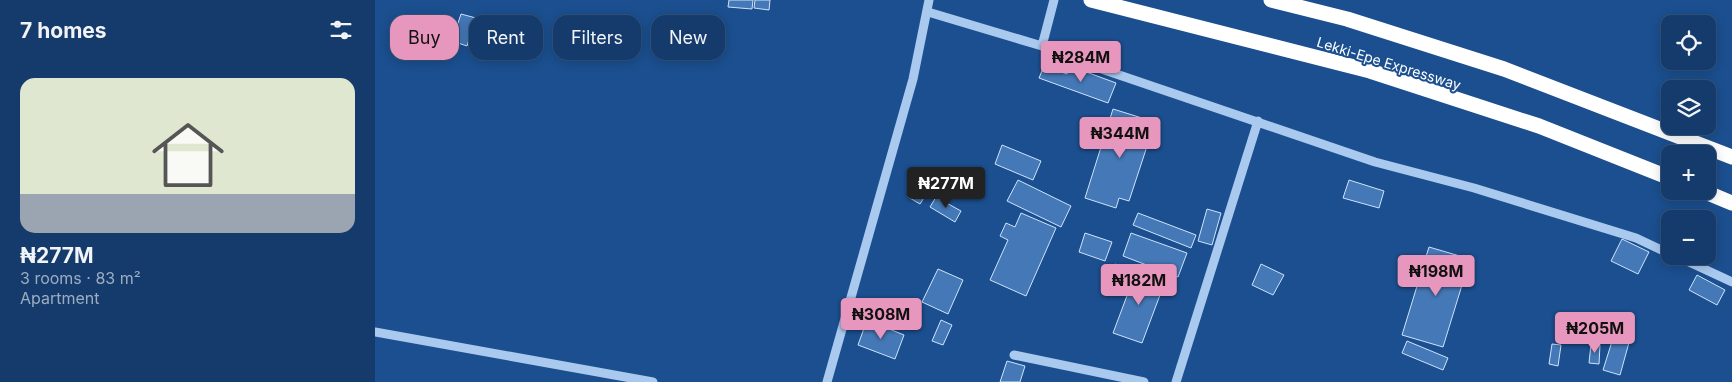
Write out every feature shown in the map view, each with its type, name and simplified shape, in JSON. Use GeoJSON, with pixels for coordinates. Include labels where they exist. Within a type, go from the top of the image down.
{"type":"FeatureCollection","features":[{"type":"Feature","properties":{"kind":"highway","name":"Lekki-Epe Expressway"},"geometry":{"type":"LineString","coordinates":[[1091,0],[1370,71],[1539,126],[1661,174]]}},
{"type":"Feature","properties":{"kind":"highway","name":"Lekki-Epe Expressway"},"geometry":{"type":"LineString","coordinates":[[1271,0],[1347,19],[1504,69],[1732,157]]}},
{"type":"Feature","properties":{"kind":"highway"},"geometry":{"type":"LineString","coordinates":[[1716,196],[1732,203]]}},
{"type":"Feature","properties":{"kind":"street"},"geometry":{"type":"LineString","coordinates":[[827,382],[913,79],[929,0]]}},
{"type":"Feature","properties":{"kind":"street"},"geometry":{"type":"LineString","coordinates":[[1042,46],[1054,0]]}},
{"type":"Feature","properties":{"kind":"street"},"geometry":{"type":"LineString","coordinates":[[927,12],[1042,46],[1078,61],[1375,162],[1474,188],[1636,238],[1661,250]]}},
{"type":"Feature","properties":{"kind":"street"},"geometry":{"type":"LineString","coordinates":[[1176,382],[1258,121]]}},
{"type":"Feature","properties":{"kind":"street"},"geometry":{"type":"LineString","coordinates":[[1695,265],[1732,282]]}},
{"type":"Feature","properties":{"kind":"street"},"geometry":{"type":"LineString","coordinates":[[375,332],[653,382]]}},
{"type":"Feature","properties":{"kind":"street"},"geometry":{"type":"LineString","coordinates":[[1015,355],[1144,382]]}},
{"type":"Feature","properties":{"kind":"building"},"geometry":{"type":"Polygon","coordinates":[[[729,0],[753,0],[752,9],[728,7],[729,0]]]}},
{"type":"Feature","properties":{"kind":"building"},"geometry":{"type":"Polygon","coordinates":[[[755,0],[770,0],[769,10],[754,8],[755,0]]]}},
{"type":"Feature","properties":{"kind":"building"},"geometry":{"type":"Polygon","coordinates":[[[461,14],[469,16],[469,40],[467,46],[459,43],[459,20],[461,14]]]}},
{"type":"Feature","properties":{"kind":"building"},"geometry":{"type":"Polygon","coordinates":[[[1044,66],[1067,74],[1070,66],[1116,83],[1108,103],[1039,78],[1044,66]]]}},
{"type":"Feature","properties":{"kind":"building"},"geometry":{"type":"Polygon","coordinates":[[[1113,109],[1155,122],[1129,201],[1119,198],[1116,208],[1085,198],[1113,109]]]}},
{"type":"Feature","properties":{"kind":"building"},"geometry":{"type":"Polygon","coordinates":[[[1002,145],[1041,161],[1033,180],[995,164],[1002,145]]]}},
{"type":"Feature","properties":{"kind":"building"},"geometry":{"type":"Polygon","coordinates":[[[1018,180],[1071,206],[1061,227],[1007,201],[1018,180]]]}},
{"type":"Feature","properties":{"kind":"building"},"geometry":{"type":"Polygon","coordinates":[[[1349,180],[1384,191],[1379,208],[1343,198],[1349,180]]]}},
{"type":"Feature","properties":{"kind":"building"},"geometry":{"type":"Polygon","coordinates":[[[915,186],[927,193],[920,204],[908,197],[915,186]]]}},
{"type":"Feature","properties":{"kind":"building"},"geometry":{"type":"Polygon","coordinates":[[[936,197],[961,211],[955,222],[930,207],[936,197]]]}},
{"type":"Feature","properties":{"kind":"building"},"geometry":{"type":"Polygon","coordinates":[[[1207,209],[1221,213],[1212,245],[1198,241],[1207,209]]]}},
{"type":"Feature","properties":{"kind":"building"},"geometry":{"type":"Polygon","coordinates":[[[1021,213],[1056,228],[1026,296],[990,280],[1008,240],[1000,236],[1006,223],[1015,227],[1021,213]]]}},
{"type":"Feature","properties":{"kind":"building"},"geometry":{"type":"Polygon","coordinates":[[[1138,213],[1196,235],[1191,248],[1133,225],[1138,213]]]}},
{"type":"Feature","properties":{"kind":"building"},"geometry":{"type":"Polygon","coordinates":[[[1085,233],[1112,242],[1105,261],[1079,252],[1085,233]]]}},
{"type":"Feature","properties":{"kind":"building"},"geometry":{"type":"Polygon","coordinates":[[[1131,233],[1187,253],[1178,277],[1123,256],[1131,233]]]}},
{"type":"Feature","properties":{"kind":"building"},"geometry":{"type":"Polygon","coordinates":[[[1622,239],[1649,252],[1638,274],[1611,261],[1622,239]]]}},
{"type":"Feature","properties":{"kind":"building"},"geometry":{"type":"Polygon","coordinates":[[[1429,247],[1470,259],[1443,347],[1402,335],[1429,247]]]}},
{"type":"Feature","properties":{"kind":"building"},"geometry":{"type":"Polygon","coordinates":[[[1115,264],[1132,271],[1123,295],[1106,289],[1115,264]]]}},
{"type":"Feature","properties":{"kind":"building"},"geometry":{"type":"Polygon","coordinates":[[[1261,264],[1284,275],[1273,295],[1252,285],[1261,264]]]}},
{"type":"Feature","properties":{"kind":"building"},"geometry":{"type":"Polygon","coordinates":[[[938,269],[963,280],[948,314],[922,302],[938,269]]]}},
{"type":"Feature","properties":{"kind":"building"},"geometry":{"type":"Polygon","coordinates":[[[1137,269],[1166,279],[1142,343],[1113,333],[1137,269]]]}},
{"type":"Feature","properties":{"kind":"building"},"geometry":{"type":"Polygon","coordinates":[[[1697,275],[1725,290],[1717,305],[1689,290],[1697,275]]]}},
{"type":"Feature","properties":{"kind":"building"},"geometry":{"type":"Polygon","coordinates":[[[867,320],[904,335],[895,359],[858,345],[867,320]]]}},
{"type":"Feature","properties":{"kind":"building"},"geometry":{"type":"Polygon","coordinates":[[[941,320],[952,325],[943,345],[932,341],[941,320]]]}},
{"type":"Feature","properties":{"kind":"building"},"geometry":{"type":"Polygon","coordinates":[[[1614,335],[1630,339],[1620,375],[1603,370],[1614,335]]]}},
{"type":"Feature","properties":{"kind":"building"},"geometry":{"type":"Polygon","coordinates":[[[1407,341],[1448,358],[1443,370],[1402,353],[1407,341]]]}},
{"type":"Feature","properties":{"kind":"building"},"geometry":{"type":"Polygon","coordinates":[[[1552,344],[1561,345],[1558,366],[1549,364],[1552,344]]]}},
{"type":"Feature","properties":{"kind":"building"},"geometry":{"type":"Polygon","coordinates":[[[1591,344],[1600,345],[1599,364],[1589,363],[1591,344]]]}},
{"type":"Feature","properties":{"kind":"building"},"geometry":{"type":"Polygon","coordinates":[[[1007,361],[1025,366],[1020,382],[1000,382],[1007,361]]]}}]}
